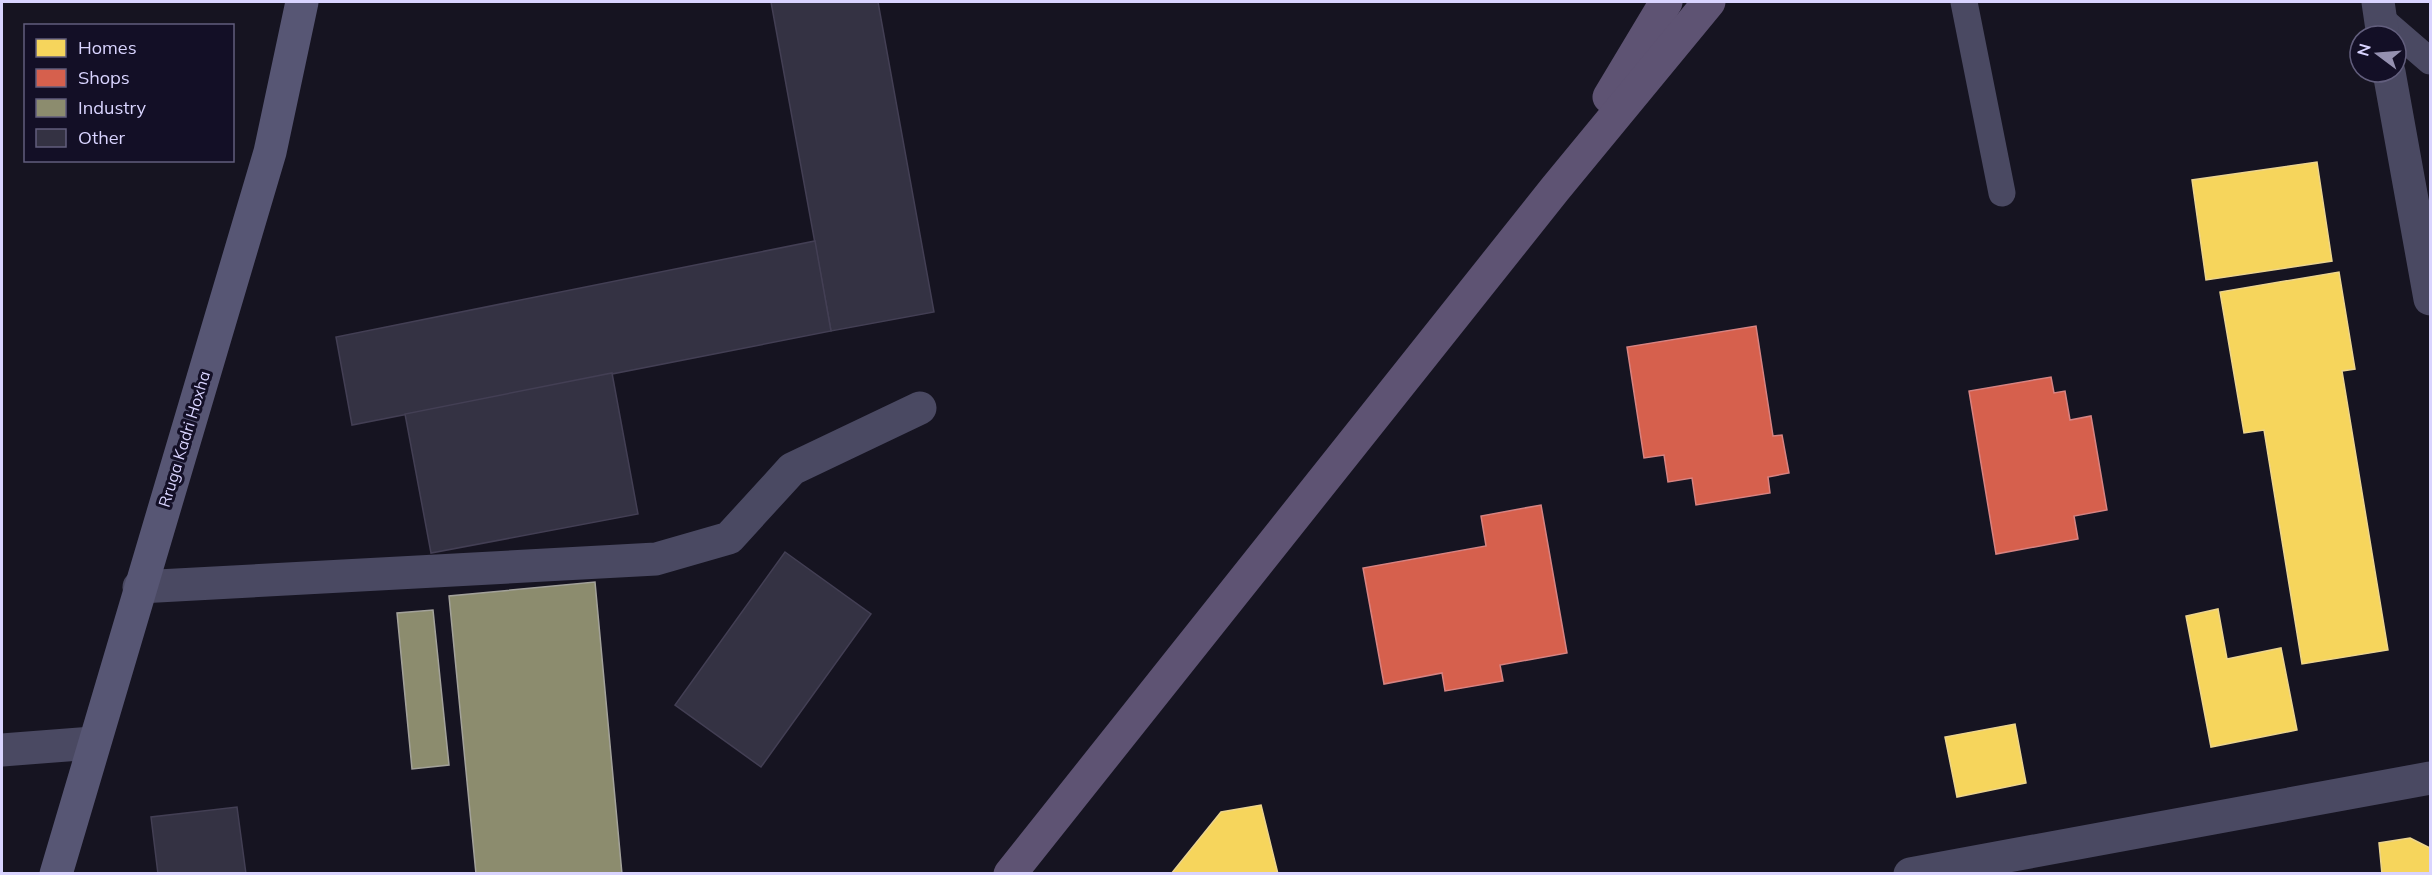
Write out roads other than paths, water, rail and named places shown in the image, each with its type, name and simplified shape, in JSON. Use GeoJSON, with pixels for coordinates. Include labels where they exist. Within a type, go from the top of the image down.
{"type":"FeatureCollection","features":[{"type":"Feature","properties":{"kind":"main road","name":"Rruga Kadri Hoxha"},"geometry":{"type":"LineString","coordinates":[[56,873],[139,587],[270,152],[302,2]]}},
{"type":"Feature","properties":{"kind":"main road"},"geometry":{"type":"LineString","coordinates":[[1555,189],[1666,2]]}},
{"type":"Feature","properties":{"kind":"main road"},"geometry":{"type":"LineString","coordinates":[[1010,873],[1555,189],[1709,2]]}},
{"type":"Feature","properties":{"kind":"street"},"geometry":{"type":"LineString","coordinates":[[2392,84],[2430,299]]}},
{"type":"Feature","properties":{"kind":"street"},"geometry":{"type":"LineString","coordinates":[[139,587],[656,560],[729,538],[792,469],[920,408]]}},
{"type":"Feature","properties":{"kind":"street"},"geometry":{"type":"LineString","coordinates":[[2,750],[93,743]]}},
{"type":"Feature","properties":{"kind":"street"},"geometry":{"type":"LineString","coordinates":[[1910,873],[2430,778]]}},
{"type":"Feature","properties":{"kind":"lane"},"geometry":{"type":"LineString","coordinates":[[1964,2],[2002,193]]}},
{"type":"Feature","properties":{"kind":"lane"},"geometry":{"type":"LineString","coordinates":[[2380,18],[2430,61]]}}]}
